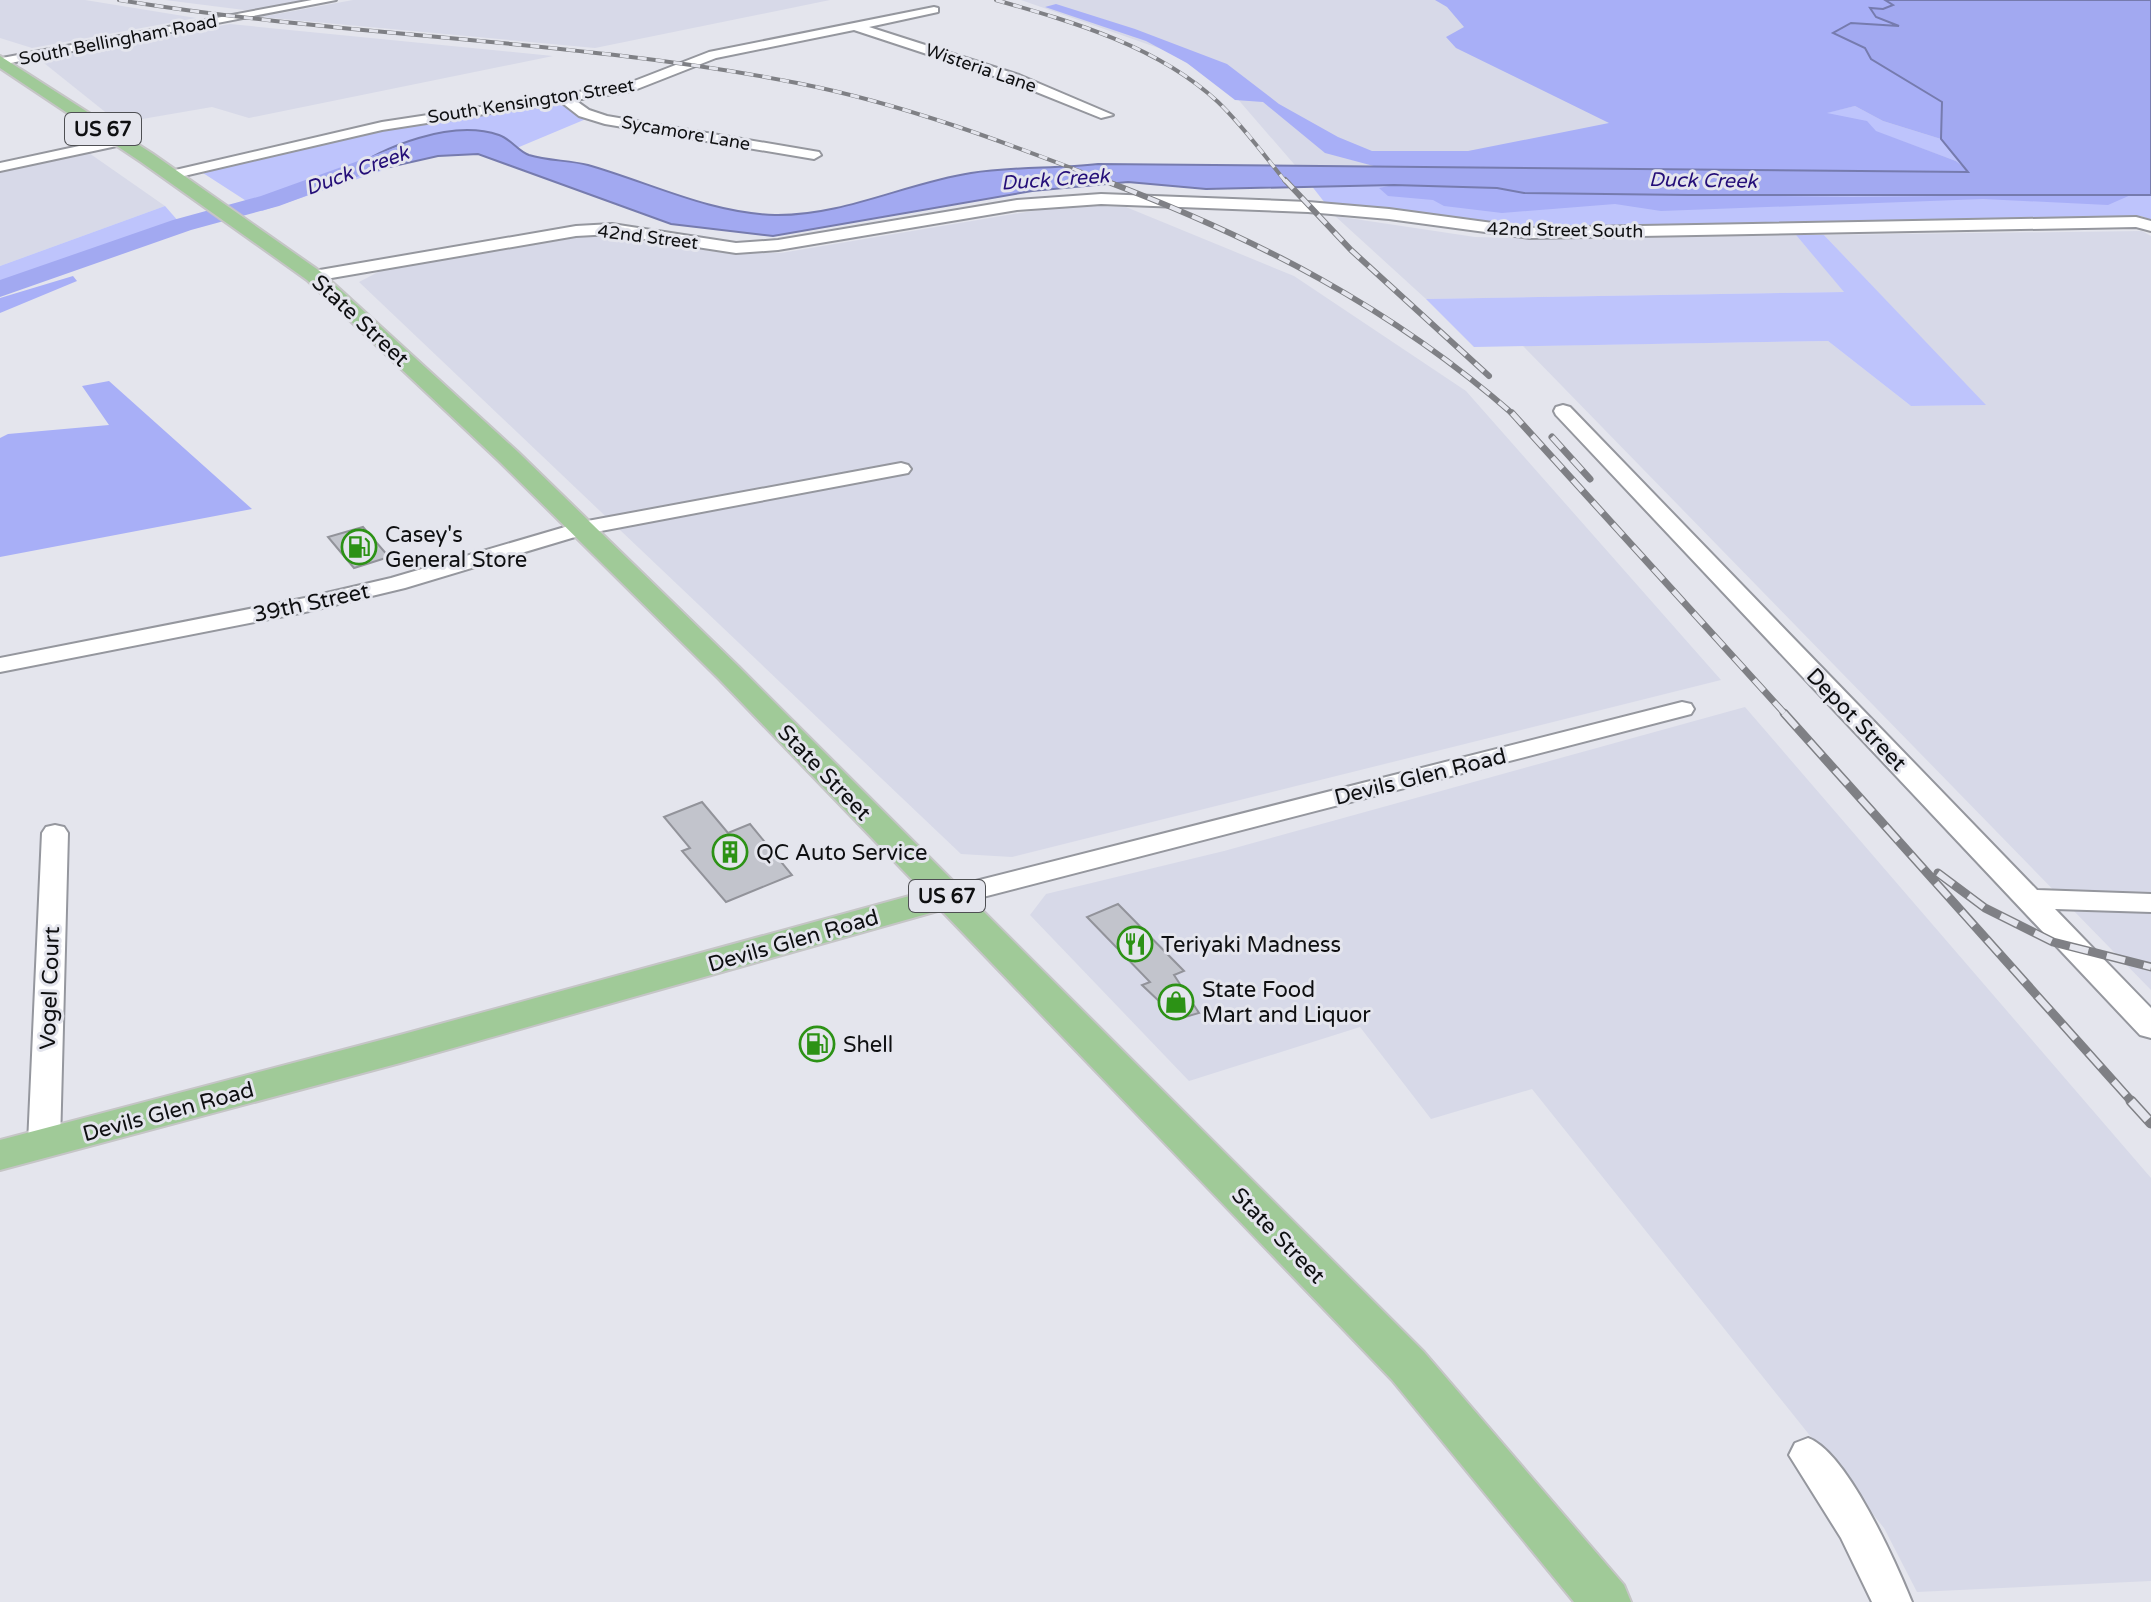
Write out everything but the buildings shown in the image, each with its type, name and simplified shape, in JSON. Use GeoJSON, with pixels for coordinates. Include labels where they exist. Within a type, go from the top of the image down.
{"type":"FeatureCollection","features":[{"type":"Feature","properties":{"kind":"main road","name":"State Street"},"geometry":{"type":"LineString","coordinates":[[1,62],[171,175],[314,276],[582,528],[1408,1366],[1606,1602]]}},
{"type":"Feature","properties":{"kind":"main road","name":"Devils Glen Road"},"geometry":{"type":"LineString","coordinates":[[0,1155],[400,1049],[948,897]]}},
{"type":"Feature","properties":{"kind":"street","name":"South Bellingham Road"},"geometry":{"type":"LineString","coordinates":[[1,62],[330,0]]}},
{"type":"Feature","properties":{"kind":"street","name":"South Kensington Street"},"geometry":{"type":"LineString","coordinates":[[171,175],[382,126],[627,88],[713,55],[934,10]]}},
{"type":"Feature","properties":{"kind":"street","name":"Wisteria Lane"},"geometry":{"type":"LineString","coordinates":[[853,26],[1014,78],[1106,115]]}},
{"type":"Feature","properties":{"kind":"street","name":"Sycamore Lane"},"geometry":{"type":"LineString","coordinates":[[564,98],[584,113],[605,120],[814,155]]}},
{"type":"Feature","properties":{"kind":"street"},"geometry":{"type":"LineString","coordinates":[[0,167],[121,141]]}},
{"type":"Feature","properties":{"kind":"street","name":"42nd Street South"},"geometry":{"type":"LineString","coordinates":[[981,210],[1101,199],[1261,204],[1389,214],[1529,233],[2136,222],[2151,226]]}},
{"type":"Feature","properties":{"kind":"street","name":"42nd Street"},"geometry":{"type":"LineString","coordinates":[[314,276],[576,231],[612,229],[736,248],[856,233],[981,210]]}},
{"type":"Feature","properties":{"kind":"street","name":"Depot Street"},"geometry":{"type":"LineString","coordinates":[[1563,411],[2151,1027]]}},
{"type":"Feature","properties":{"kind":"street","name":"39th Street"},"geometry":{"type":"LineString","coordinates":[[0,665],[351,594],[582,528],[901,469]]}},
{"type":"Feature","properties":{"kind":"street","name":"Devils Glen Road"},"geometry":{"type":"LineString","coordinates":[[948,897],[1682,709]]}},
{"type":"Feature","properties":{"kind":"street","name":"Vogel Court"},"geometry":{"type":"LineString","coordinates":[[44,1144],[55,833]]}},
{"type":"Feature","properties":{"kind":"street"},"geometry":{"type":"LineString","coordinates":[[2029,899],[2151,903]]}},
{"type":"Feature","properties":{"kind":"street"},"geometry":{"type":"LineString","coordinates":[[1808,1455],[1849,1511],[1878,1564],[1892,1602]]}},
{"type":"Feature","properties":{"kind":"shaded area"},"geometry":{"type":"Polygon","coordinates":[[[0,0],[85,0],[196,18],[32,48],[0,38],[0,0]]]}},
{"type":"Feature","properties":{"kind":"shaded area"},"geometry":{"type":"Polygon","coordinates":[[[165,0],[312,0],[252,11],[165,0]]]}},
{"type":"Feature","properties":{"kind":"shaded area"},"geometry":{"type":"Polygon","coordinates":[[[353,0],[830,0],[595,48],[261,17],[353,0]]]}},
{"type":"Feature","properties":{"kind":"shaded area"},"geometry":{"type":"Polygon","coordinates":[[[1021,0],[1885,0],[1969,172],[1300,171],[1229,89],[1167,51],[1021,0]]]}},
{"type":"Feature","properties":{"kind":"shaded area"},"geometry":{"type":"Polygon","coordinates":[[[1435,0],[1885,0],[1894,4],[1883,9],[1871,8],[1901,26],[1851,23],[1834,33],[1865,48],[1871,59],[1942,103],[1941,139],[1883,121],[1855,106],[1827,113],[1867,121],[1876,131],[1956,161],[1969,172],[1385,169],[1325,153],[1263,102],[1235,100],[1187,63],[1146,41],[1045,7],[1056,4],[1135,29],[1227,64],[1279,104],[1338,137],[1372,151],[1468,151],[1609,123],[1456,48],[1446,37],[1464,27],[1447,7],[1435,0]]]}},
{"type":"Feature","properties":{"kind":"shaded area"},"geometry":{"type":"Polygon","coordinates":[[[1837,18],[2133,194],[2151,195],[2151,220],[2141,216],[1536,228],[1325,203],[1300,171],[1967,172],[1956,161],[1825,113],[1855,106],[1883,121],[1941,139],[1818,28],[1837,18]]]}},
{"type":"Feature","properties":{"kind":"shaded area"},"geometry":{"type":"Polygon","coordinates":[[[230,24],[553,56],[249,118],[212,107],[119,123],[39,59],[230,24]]]}},
{"type":"Feature","properties":{"kind":"shaded area"},"geometry":{"type":"Polygon","coordinates":[[[546,103],[564,106],[586,119],[512,150],[411,150],[384,170],[262,211],[203,173],[393,127],[546,103]]]}},
{"type":"Feature","properties":{"kind":"shaded area"},"geometry":{"type":"Polygon","coordinates":[[[89,153],[165,206],[0,266],[0,170],[89,153]]]}},
{"type":"Feature","properties":{"kind":"shaded area"},"geometry":{"type":"Polygon","coordinates":[[[1394,185],[1497,188],[1525,193],[1852,197],[2133,194],[2108,205],[1983,199],[1661,211],[1615,204],[1502,213],[1444,206],[1433,200],[1388,196],[1379,188],[1394,185]]]}},
{"type":"Feature","properties":{"kind":"shaded area"},"geometry":{"type":"Polygon","coordinates":[[[1068,205],[1126,207],[1294,276],[1466,391],[1721,680],[1012,857],[961,854],[359,282],[386,268],[594,235],[719,252],[781,253],[1068,205]]]}},
{"type":"Feature","properties":{"kind":"shaded area"},"geometry":{"type":"Polygon","coordinates":[[[165,206],[186,230],[0,285],[0,266],[165,206]]]}},
{"type":"Feature","properties":{"kind":"shaded area"},"geometry":{"type":"Polygon","coordinates":[[[1335,216],[1475,237],[1558,239],[1796,235],[1845,292],[1426,299],[1335,216]]]}},
{"type":"Feature","properties":{"kind":"shaded area"},"geometry":{"type":"Polygon","coordinates":[[[2142,231],[2151,236],[2151,990],[1523,346],[1828,341],[1911,406],[1985,405],[1824,235],[2142,231]]]}},
{"type":"Feature","properties":{"kind":"shaded area"},"geometry":{"type":"Polygon","coordinates":[[[1796,235],[1824,235],[1986,405],[1911,406],[1828,341],[1474,347],[1426,299],[1844,292],[1796,235]]]}},
{"type":"Feature","properties":{"kind":"shaded area"},"geometry":{"type":"Polygon","coordinates":[[[73,276],[77,281],[0,313],[0,298],[73,276]]]}},
{"type":"Feature","properties":{"kind":"shaded area"},"geometry":{"type":"Polygon","coordinates":[[[109,381],[252,509],[0,557],[0,438],[8,434],[109,425],[82,386],[109,381]]]}},
{"type":"Feature","properties":{"kind":"shaded area"},"geometry":{"type":"Polygon","coordinates":[[[1745,707],[2151,1178],[2151,1581],[1917,1592],[1884,1528],[1532,1089],[1431,1119],[1360,1027],[1189,1081],[1030,915],[1046,894],[1224,851],[1745,707]]]}},
{"type":"Feature","properties":{"kind":"water"},"geometry":{"type":"Polygon","coordinates":[[[1885,0],[2151,0],[2151,195],[1524,193],[1497,188],[1394,185],[1206,189],[1128,182],[1032,191],[773,236],[671,224],[478,154],[438,156],[350,176],[345,174],[398,145],[460,130],[499,135],[529,155],[588,165],[703,203],[775,215],[850,205],[971,173],[1098,164],[1968,172],[1941,139],[1942,102],[1871,59],[1865,48],[1833,33],[1851,23],[1899,26],[1876,17],[1870,8],[1883,9],[1893,5],[1885,0]]]}},
{"type":"Feature","properties":{"kind":"waterway","name":"Duck Creek"},"geometry":{"type":"LineString","coordinates":[[0,289],[182,225],[270,201],[397,154]]}},
{"type":"Feature","properties":{"kind":"railway"},"geometry":{"type":"LineString","coordinates":[[119,0],[288,22],[629,57],[797,83],[916,113],[1108,182]]}},
{"type":"Feature","properties":{"kind":"railway"},"geometry":{"type":"LineString","coordinates":[[996,0],[1113,38],[1169,66],[1218,102],[1286,182]]}},
{"type":"Feature","properties":{"kind":"railway"},"geometry":{"type":"LineString","coordinates":[[1103,180],[1214,226],[1320,279],[1419,341],[1513,414]]}},
{"type":"Feature","properties":{"kind":"railway"},"geometry":{"type":"LineString","coordinates":[[1285,180],[1351,250],[1489,376]]}},
{"type":"Feature","properties":{"kind":"railway"},"geometry":{"type":"LineString","coordinates":[[1513,414],[1786,715]]}},
{"type":"Feature","properties":{"kind":"railway"},"geometry":{"type":"LineString","coordinates":[[1552,437],[1590,479]]}},
{"type":"Feature","properties":{"kind":"railway"},"geometry":{"type":"LineString","coordinates":[[1784,713],[2133,1103]]}},
{"type":"Feature","properties":{"kind":"railway"},"geometry":{"type":"LineString","coordinates":[[1938,873],[1985,908],[2053,942],[2151,967]]}},
{"type":"Feature","properties":{"kind":"railway"},"geometry":{"type":"LineString","coordinates":[[2131,1101],[2151,1123]]}},
{"type":"Feature","properties":{"kind":"place","name":"Casey's General Store"},"geometry":{"type":"Point","coordinates":[359,547]}},
{"type":"Feature","properties":{"kind":"place","name":"QC Auto Service"},"geometry":{"type":"Point","coordinates":[730,852]}},
{"type":"Feature","properties":{"kind":"place","name":"Teriyaki Madness"},"geometry":{"type":"Point","coordinates":[1135,944]}},
{"type":"Feature","properties":{"kind":"place","name":"State Food Mart and Liquor"},"geometry":{"type":"Point","coordinates":[1176,1002]}},
{"type":"Feature","properties":{"kind":"place","name":"Shell"},"geometry":{"type":"Point","coordinates":[817,1044]}}]}
